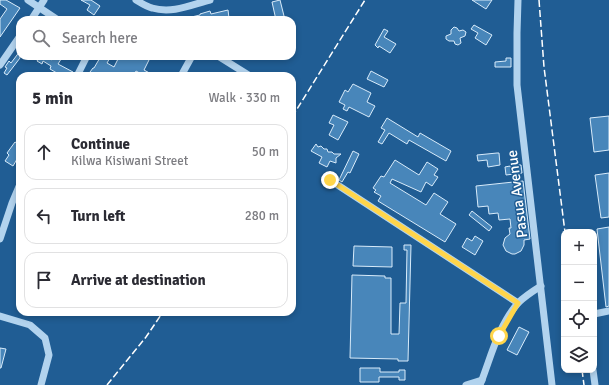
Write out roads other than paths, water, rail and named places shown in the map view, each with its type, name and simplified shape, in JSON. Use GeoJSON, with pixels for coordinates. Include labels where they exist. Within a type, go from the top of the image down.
{"type":"FeatureCollection","features":[{"type":"Feature","properties":{"kind":"street"},"geometry":{"type":"LineString","coordinates":[[28,0],[52,16]]}},
{"type":"Feature","properties":{"kind":"street"},"geometry":{"type":"LineString","coordinates":[[34,16],[44,0]]}},
{"type":"Feature","properties":{"kind":"street"},"geometry":{"type":"LineString","coordinates":[[136,0],[151,8],[163,10],[172,10],[210,0]]}},
{"type":"Feature","properties":{"kind":"street"},"geometry":{"type":"LineString","coordinates":[[149,0],[151,8]]}},
{"type":"Feature","properties":{"kind":"street","name":"Pasua Avenue"},"geometry":{"type":"LineString","coordinates":[[518,0],[517,85],[552,385]]}},
{"type":"Feature","properties":{"kind":"street"},"geometry":{"type":"LineString","coordinates":[[0,65],[16,42]]}},
{"type":"Feature","properties":{"kind":"street"},"geometry":{"type":"LineString","coordinates":[[79,72],[85,60]]}},
{"type":"Feature","properties":{"kind":"street"},"geometry":{"type":"LineString","coordinates":[[183,72],[190,60]]}},
{"type":"Feature","properties":{"kind":"street"},"geometry":{"type":"LineString","coordinates":[[224,60],[244,72]]}},
{"type":"Feature","properties":{"kind":"street"},"geometry":{"type":"LineString","coordinates":[[330,180],[518,303]]}},
{"type":"Feature","properties":{"kind":"street"},"geometry":{"type":"LineString","coordinates":[[0,239],[16,194]]}},
{"type":"Feature","properties":{"kind":"street"},"geometry":{"type":"LineString","coordinates":[[466,385],[481,382],[490,354],[518,303],[528,294],[541,286]]}},
{"type":"Feature","properties":{"kind":"street"},"geometry":{"type":"LineString","coordinates":[[597,313],[609,311]]}},
{"type":"Feature","properties":{"kind":"street"},"geometry":{"type":"LineString","coordinates":[[0,316],[30,325],[45,338],[49,355],[41,385]]}},
{"type":"Feature","properties":{"kind":"street"},"geometry":{"type":"LineString","coordinates":[[593,373],[595,385]]}},
{"type":"Feature","properties":{"kind":"railway"},"geometry":{"type":"LineString","coordinates":[[296,111],[365,0]]}},
{"type":"Feature","properties":{"kind":"railway"},"geometry":{"type":"LineString","coordinates":[[539,0],[544,67],[565,229]]}},
{"type":"Feature","properties":{"kind":"railway"},"geometry":{"type":"LineString","coordinates":[[107,385],[146,337],[160,316]]}},
{"type":"Feature","properties":{"kind":"railway"},"geometry":{"type":"LineString","coordinates":[[582,373],[584,385]]}}]}
